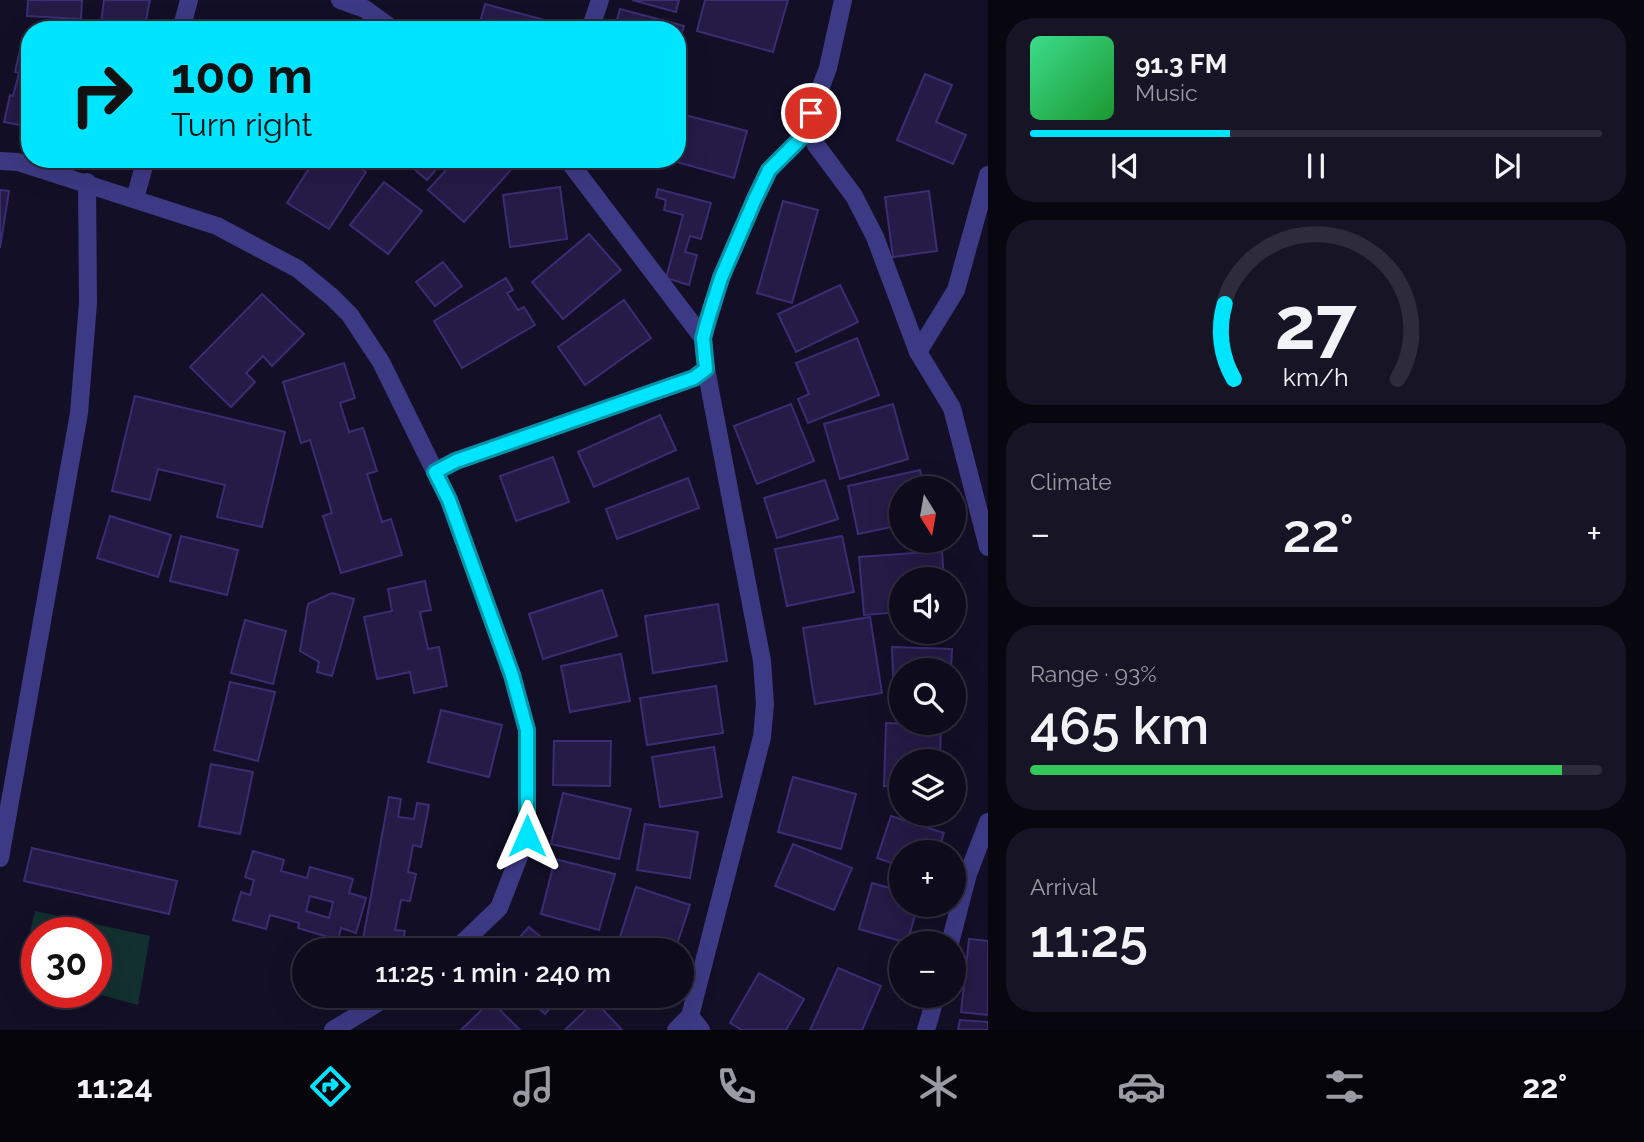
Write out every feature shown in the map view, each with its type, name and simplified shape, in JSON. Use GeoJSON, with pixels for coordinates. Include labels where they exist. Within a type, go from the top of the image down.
{"type":"FeatureCollection","features":[{"type":"Feature","properties":{"kind":"street"},"geometry":{"type":"LineString","coordinates":[[183,21],[189,0]]}},
{"type":"Feature","properties":{"kind":"street"},"geometry":{"type":"LineString","coordinates":[[340,0],[367,4],[385,21]]}},
{"type":"Feature","properties":{"kind":"street"},"geometry":{"type":"LineString","coordinates":[[593,21],[600,0]]}},
{"type":"Feature","properties":{"kind":"street"},"geometry":{"type":"LineString","coordinates":[[843,0],[828,68],[811,113],[816,145],[854,196],[874,237],[918,352],[953,408],[987,542]]}},
{"type":"Feature","properties":{"kind":"street"},"geometry":{"type":"LineString","coordinates":[[676,1030],[696,1023],[762,737],[765,704],[762,661],[706,369],[703,338],[721,278],[769,170],[813,126]]}},
{"type":"Feature","properties":{"kind":"street"},"geometry":{"type":"LineString","coordinates":[[0,160],[21,163]]}},
{"type":"Feature","properties":{"kind":"street"},"geometry":{"type":"LineString","coordinates":[[39,168],[217,226],[298,269],[332,296],[350,315],[381,362],[449,500],[512,675],[527,730],[527,836],[499,908],[468,938]]}},
{"type":"Feature","properties":{"kind":"street"},"geometry":{"type":"LineString","coordinates":[[135,198],[143,168]]}},
{"type":"Feature","properties":{"kind":"street"},"geometry":{"type":"LineString","coordinates":[[574,168],[703,338]]}},
{"type":"Feature","properties":{"kind":"street"},"geometry":{"type":"LineString","coordinates":[[918,352],[956,290],[988,175]]}},
{"type":"Feature","properties":{"kind":"street"},"geometry":{"type":"LineString","coordinates":[[0,858],[79,413],[88,303],[87,182]]}},
{"type":"Feature","properties":{"kind":"street"},"geometry":{"type":"LineString","coordinates":[[435,472],[456,461],[694,378],[706,369]]}},
{"type":"Feature","properties":{"kind":"street"},"geometry":{"type":"LineString","coordinates":[[953,931],[968,874],[988,822]]}},
{"type":"Feature","properties":{"kind":"street"},"geometry":{"type":"LineString","coordinates":[[333,1030],[369,1008]]}},
{"type":"Feature","properties":{"kind":"street"},"geometry":{"type":"LineString","coordinates":[[926,1030],[932,1008]]}},
{"type":"Feature","properties":{"kind":"green space"},"geometry":{"type":"Polygon","coordinates":[[[35,911],[63,917],[34,917],[35,911]]]}},
{"type":"Feature","properties":{"kind":"green space"},"geometry":{"type":"Polygon","coordinates":[[[112,928],[150,936],[138,1005],[112,998],[112,928]]]}},
{"type":"Feature","properties":{"kind":"building"},"geometry":{"type":"Polygon","coordinates":[[[28,0],[82,0],[81,19],[27,16],[28,0]]]}},
{"type":"Feature","properties":{"kind":"building"},"geometry":{"type":"Polygon","coordinates":[[[104,0],[150,0],[146,21],[101,21],[104,0]]]}},
{"type":"Feature","properties":{"kind":"building"},"geometry":{"type":"Polygon","coordinates":[[[632,0],[679,0],[676,12],[632,0]]]}},
{"type":"Feature","properties":{"kind":"building"},"geometry":{"type":"Polygon","coordinates":[[[705,0],[788,0],[773,52],[697,31],[705,0]]]}},
{"type":"Feature","properties":{"kind":"building"},"geometry":{"type":"Polygon","coordinates":[[[485,4],[548,21],[480,21],[485,4]]]}},
{"type":"Feature","properties":{"kind":"building"},"geometry":{"type":"Polygon","coordinates":[[[620,9],[665,21],[617,21],[620,9]]]}},
{"type":"Feature","properties":{"kind":"building"},"geometry":{"type":"Polygon","coordinates":[[[21,50],[21,125],[4,122],[10,95],[13,96],[19,73],[15,72],[21,50]]]}},
{"type":"Feature","properties":{"kind":"building"},"geometry":{"type":"Polygon","coordinates":[[[925,74],[952,85],[936,122],[966,135],[953,164],[897,140],[925,74]]]}},
{"type":"Feature","properties":{"kind":"building"},"geometry":{"type":"Polygon","coordinates":[[[686,115],[747,131],[734,178],[686,165],[686,115]]]}},
{"type":"Feature","properties":{"kind":"building"},"geometry":{"type":"Polygon","coordinates":[[[309,168],[360,168],[366,172],[329,229],[287,203],[309,168]]]}},
{"type":"Feature","properties":{"kind":"building"},"geometry":{"type":"Polygon","coordinates":[[[413,168],[437,168],[427,180],[413,168]]]}},
{"type":"Feature","properties":{"kind":"building"},"geometry":{"type":"Polygon","coordinates":[[[448,168],[513,168],[464,222],[428,190],[448,168]]]}},
{"type":"Feature","properties":{"kind":"building"},"geometry":{"type":"Polygon","coordinates":[[[384,182],[422,211],[388,254],[350,225],[384,182]]]}},
{"type":"Feature","properties":{"kind":"building"},"geometry":{"type":"Polygon","coordinates":[[[560,187],[567,239],[510,247],[503,195],[560,187]]]}},
{"type":"Feature","properties":{"kind":"building"},"geometry":{"type":"Polygon","coordinates":[[[658,189],[711,203],[701,239],[690,236],[685,252],[697,255],[689,285],[666,278],[683,215],[664,210],[666,200],[656,197],[658,189]]]}},
{"type":"Feature","properties":{"kind":"building"},"geometry":{"type":"Polygon","coordinates":[[[0,190],[9,191],[0,248],[0,190]]]}},
{"type":"Feature","properties":{"kind":"building"},"geometry":{"type":"Polygon","coordinates":[[[929,191],[937,251],[893,257],[885,197],[929,191]]]}},
{"type":"Feature","properties":{"kind":"building"},"geometry":{"type":"Polygon","coordinates":[[[783,201],[818,210],[792,303],[757,293],[783,201]]]}},
{"type":"Feature","properties":{"kind":"building"},"geometry":{"type":"Polygon","coordinates":[[[589,234],[621,270],[563,319],[532,282],[589,234]]]}},
{"type":"Feature","properties":{"kind":"building"},"geometry":{"type":"Polygon","coordinates":[[[443,262],[462,286],[435,306],[416,282],[443,262]]]}},
{"type":"Feature","properties":{"kind":"building"},"geometry":{"type":"Polygon","coordinates":[[[506,278],[513,290],[507,293],[518,310],[524,307],[535,325],[462,368],[434,321],[506,278]]]}},
{"type":"Feature","properties":{"kind":"building"},"geometry":{"type":"Polygon","coordinates":[[[840,285],[858,322],[796,352],[778,314],[840,285]]]}},
{"type":"Feature","properties":{"kind":"building"},"geometry":{"type":"Polygon","coordinates":[[[262,294],[304,334],[272,366],[263,356],[246,373],[255,382],[231,407],[190,367],[262,294]]]}},
{"type":"Feature","properties":{"kind":"building"},"geometry":{"type":"Polygon","coordinates":[[[624,300],[651,338],[585,385],[558,347],[624,300]]]}},
{"type":"Feature","properties":{"kind":"building"},"geometry":{"type":"Polygon","coordinates":[[[857,338],[879,395],[808,423],[798,399],[809,394],[796,363],[857,338]]]}},
{"type":"Feature","properties":{"kind":"building"},"geometry":{"type":"Polygon","coordinates":[[[344,363],[355,398],[340,403],[349,432],[363,428],[377,471],[367,474],[382,522],[391,519],[402,555],[341,573],[323,516],[332,513],[310,440],[301,443],[283,382],[344,363]]]}},
{"type":"Feature","properties":{"kind":"building"},"geometry":{"type":"Polygon","coordinates":[[[135,396],[285,432],[262,527],[217,517],[225,485],[158,469],[150,500],[112,491],[135,396]]]}},
{"type":"Feature","properties":{"kind":"building"},"geometry":{"type":"Polygon","coordinates":[[[791,404],[814,461],[757,484],[734,426],[791,404]]]}},
{"type":"Feature","properties":{"kind":"building"},"geometry":{"type":"Polygon","coordinates":[[[893,404],[908,459],[840,479],[824,424],[893,404]]]}},
{"type":"Feature","properties":{"kind":"building"},"geometry":{"type":"Polygon","coordinates":[[[660,415],[676,450],[594,487],[578,452],[660,415]]]}},
{"type":"Feature","properties":{"kind":"building"},"geometry":{"type":"Polygon","coordinates":[[[553,457],[569,502],[516,521],[500,476],[553,457]]]}},
{"type":"Feature","properties":{"kind":"building"},"geometry":{"type":"Polygon","coordinates":[[[920,470],[921,476],[893,476],[920,470]]]}},
{"type":"Feature","properties":{"kind":"building"},"geometry":{"type":"Polygon","coordinates":[[[889,477],[889,528],[858,534],[848,486],[889,477]]]}},
{"type":"Feature","properties":{"kind":"building"},"geometry":{"type":"Polygon","coordinates":[[[688,478],[699,508],[617,539],[606,509],[688,478]]]}},
{"type":"Feature","properties":{"kind":"building"},"geometry":{"type":"Polygon","coordinates":[[[825,480],[838,519],[777,538],[764,498],[825,480]]]}},
{"type":"Feature","properties":{"kind":"building"},"geometry":{"type":"Polygon","coordinates":[[[110,516],[171,535],[158,577],[97,558],[110,516]]]}},
{"type":"Feature","properties":{"kind":"building"},"geometry":{"type":"Polygon","coordinates":[[[181,536],[238,550],[227,595],[170,581],[181,536]]]}},
{"type":"Feature","properties":{"kind":"building"},"geometry":{"type":"Polygon","coordinates":[[[842,536],[854,592],[787,606],[775,549],[842,536]]]}},
{"type":"Feature","properties":{"kind":"building"},"geometry":{"type":"Polygon","coordinates":[[[942,553],[943,567],[889,567],[889,613],[864,615],[859,557],[942,553]]]}},
{"type":"Feature","properties":{"kind":"building"},"geometry":{"type":"Polygon","coordinates":[[[425,581],[431,610],[420,612],[428,649],[439,647],[447,686],[414,693],[410,672],[377,679],[364,617],[392,611],[388,589],[425,581]]]}},
{"type":"Feature","properties":{"kind":"building"},"geometry":{"type":"Polygon","coordinates":[[[602,590],[617,636],[543,659],[529,614],[602,590]]]}},
{"type":"Feature","properties":{"kind":"building"},"geometry":{"type":"Polygon","coordinates":[[[332,593],[354,599],[332,676],[317,672],[319,662],[300,651],[308,604],[332,593]]]}},
{"type":"Feature","properties":{"kind":"building"},"geometry":{"type":"Polygon","coordinates":[[[718,604],[727,661],[653,673],[645,616],[718,604]]]}},
{"type":"Feature","properties":{"kind":"building"},"geometry":{"type":"Polygon","coordinates":[[[870,617],[882,693],[815,704],[803,628],[870,617]]]}},
{"type":"Feature","properties":{"kind":"building"},"geometry":{"type":"Polygon","coordinates":[[[245,620],[286,631],[273,684],[231,673],[245,620]]]}},
{"type":"Feature","properties":{"kind":"building"},"geometry":{"type":"Polygon","coordinates":[[[892,647],[952,649],[952,658],[892,658],[892,647]]]}},
{"type":"Feature","properties":{"kind":"building"},"geometry":{"type":"Polygon","coordinates":[[[621,654],[630,701],[570,712],[561,666],[621,654]]]}},
{"type":"Feature","properties":{"kind":"building"},"geometry":{"type":"Polygon","coordinates":[[[230,682],[275,692],[258,761],[214,750],[230,682]]]}},
{"type":"Feature","properties":{"kind":"building"},"geometry":{"type":"Polygon","coordinates":[[[716,686],[723,733],[647,745],[640,698],[716,686]]]}},
{"type":"Feature","properties":{"kind":"building"},"geometry":{"type":"Polygon","coordinates":[[[441,710],[502,725],[489,777],[428,762],[441,710]]]}},
{"type":"Feature","properties":{"kind":"building"},"geometry":{"type":"Polygon","coordinates":[[[886,723],[889,723],[889,735],[941,735],[940,749],[889,749],[889,786],[884,786],[886,723]]]}},
{"type":"Feature","properties":{"kind":"building"},"geometry":{"type":"Polygon","coordinates":[[[554,741],[611,741],[610,786],[553,785],[554,741]]]}},
{"type":"Feature","properties":{"kind":"building"},"geometry":{"type":"Polygon","coordinates":[[[714,747],[722,797],[660,807],[652,757],[714,747]]]}},
{"type":"Feature","properties":{"kind":"building"},"geometry":{"type":"Polygon","coordinates":[[[211,764],[253,772],[240,834],[199,826],[211,764]]]}},
{"type":"Feature","properties":{"kind":"building"},"geometry":{"type":"Polygon","coordinates":[[[793,777],[856,794],[841,849],[778,832],[793,777]]]}},
{"type":"Feature","properties":{"kind":"building"},"geometry":{"type":"Polygon","coordinates":[[[563,793],[631,809],[619,859],[551,844],[563,793]]]}},
{"type":"Feature","properties":{"kind":"building"},"geometry":{"type":"Polygon","coordinates":[[[389,797],[401,799],[398,817],[414,819],[417,803],[429,805],[421,847],[413,845],[408,872],[416,874],[410,901],[401,900],[395,930],[405,931],[404,938],[363,938],[389,797]]]}},
{"type":"Feature","properties":{"kind":"building"},"geometry":{"type":"Polygon","coordinates":[[[889,822],[889,826],[922,826],[944,833],[942,840],[889,840],[889,862],[877,858],[889,822]]]}},
{"type":"Feature","properties":{"kind":"building"},"geometry":{"type":"Polygon","coordinates":[[[645,824],[698,832],[690,878],[637,870],[645,824]]]}},
{"type":"Feature","properties":{"kind":"building"},"geometry":{"type":"Polygon","coordinates":[[[793,844],[852,868],[834,910],[775,886],[793,844]]]}},
{"type":"Feature","properties":{"kind":"building"},"geometry":{"type":"Polygon","coordinates":[[[32,848],[177,881],[169,914],[24,881],[32,848]]]}},
{"type":"Feature","properties":{"kind":"building"},"geometry":{"type":"Polygon","coordinates":[[[253,851],[284,860],[281,871],[307,878],[310,867],[353,879],[349,893],[366,898],[356,933],[341,928],[338,938],[331,938],[298,928],[299,923],[270,915],[266,929],[233,920],[241,892],[250,895],[254,880],[245,877],[253,851]],[[310,896],[306,911],[329,918],[333,902],[310,896]]]}},
{"type":"Feature","properties":{"kind":"building"},"geometry":{"type":"Polygon","coordinates":[[[555,859],[615,874],[599,930],[541,914],[555,859]]]}},
{"type":"Feature","properties":{"kind":"building"},"geometry":{"type":"Polygon","coordinates":[[[872,883],[889,888],[889,917],[915,917],[910,931],[889,931],[889,938],[859,929],[872,883]]]}},
{"type":"Feature","properties":{"kind":"building"},"geometry":{"type":"Polygon","coordinates":[[[636,887],[690,905],[679,938],[620,938],[636,887]]]}},
{"type":"Feature","properties":{"kind":"building"},"geometry":{"type":"Polygon","coordinates":[[[529,927],[542,938],[519,938],[529,927]]]}},
{"type":"Feature","properties":{"kind":"building"},"geometry":{"type":"Polygon","coordinates":[[[969,939],[988,941],[988,1015],[961,1012],[961,1008],[966,1008],[969,939]]]}},
{"type":"Feature","properties":{"kind":"building"},"geometry":{"type":"Polygon","coordinates":[[[838,968],[881,986],[862,1030],[810,1030],[838,968]]]}},
{"type":"Feature","properties":{"kind":"building"},"geometry":{"type":"Polygon","coordinates":[[[759,973],[804,999],[786,1030],[742,1030],[730,1023],[759,973]]]}},
{"type":"Feature","properties":{"kind":"building"},"geometry":{"type":"Polygon","coordinates":[[[484,1008],[498,1008],[520,1030],[461,1030],[484,1008]]]}},
{"type":"Feature","properties":{"kind":"building"},"geometry":{"type":"Polygon","coordinates":[[[538,1008],[550,1008],[545,1014],[538,1008]]]}},
{"type":"Feature","properties":{"kind":"building"},"geometry":{"type":"Polygon","coordinates":[[[588,1008],[602,1008],[622,1030],[565,1030],[588,1008]]]}},
{"type":"Feature","properties":{"kind":"building"},"geometry":{"type":"Polygon","coordinates":[[[960,1020],[988,1022],[988,1030],[958,1030],[960,1020]]]}},
{"type":"Feature","properties":{"kind":"route"},"geometry":{"type":"LineString","coordinates":[[527,836],[527,730],[512,675],[449,500],[435,472],[456,461],[694,378],[706,369],[703,338],[721,278],[769,170],[813,126],[811,113]]}}]}
